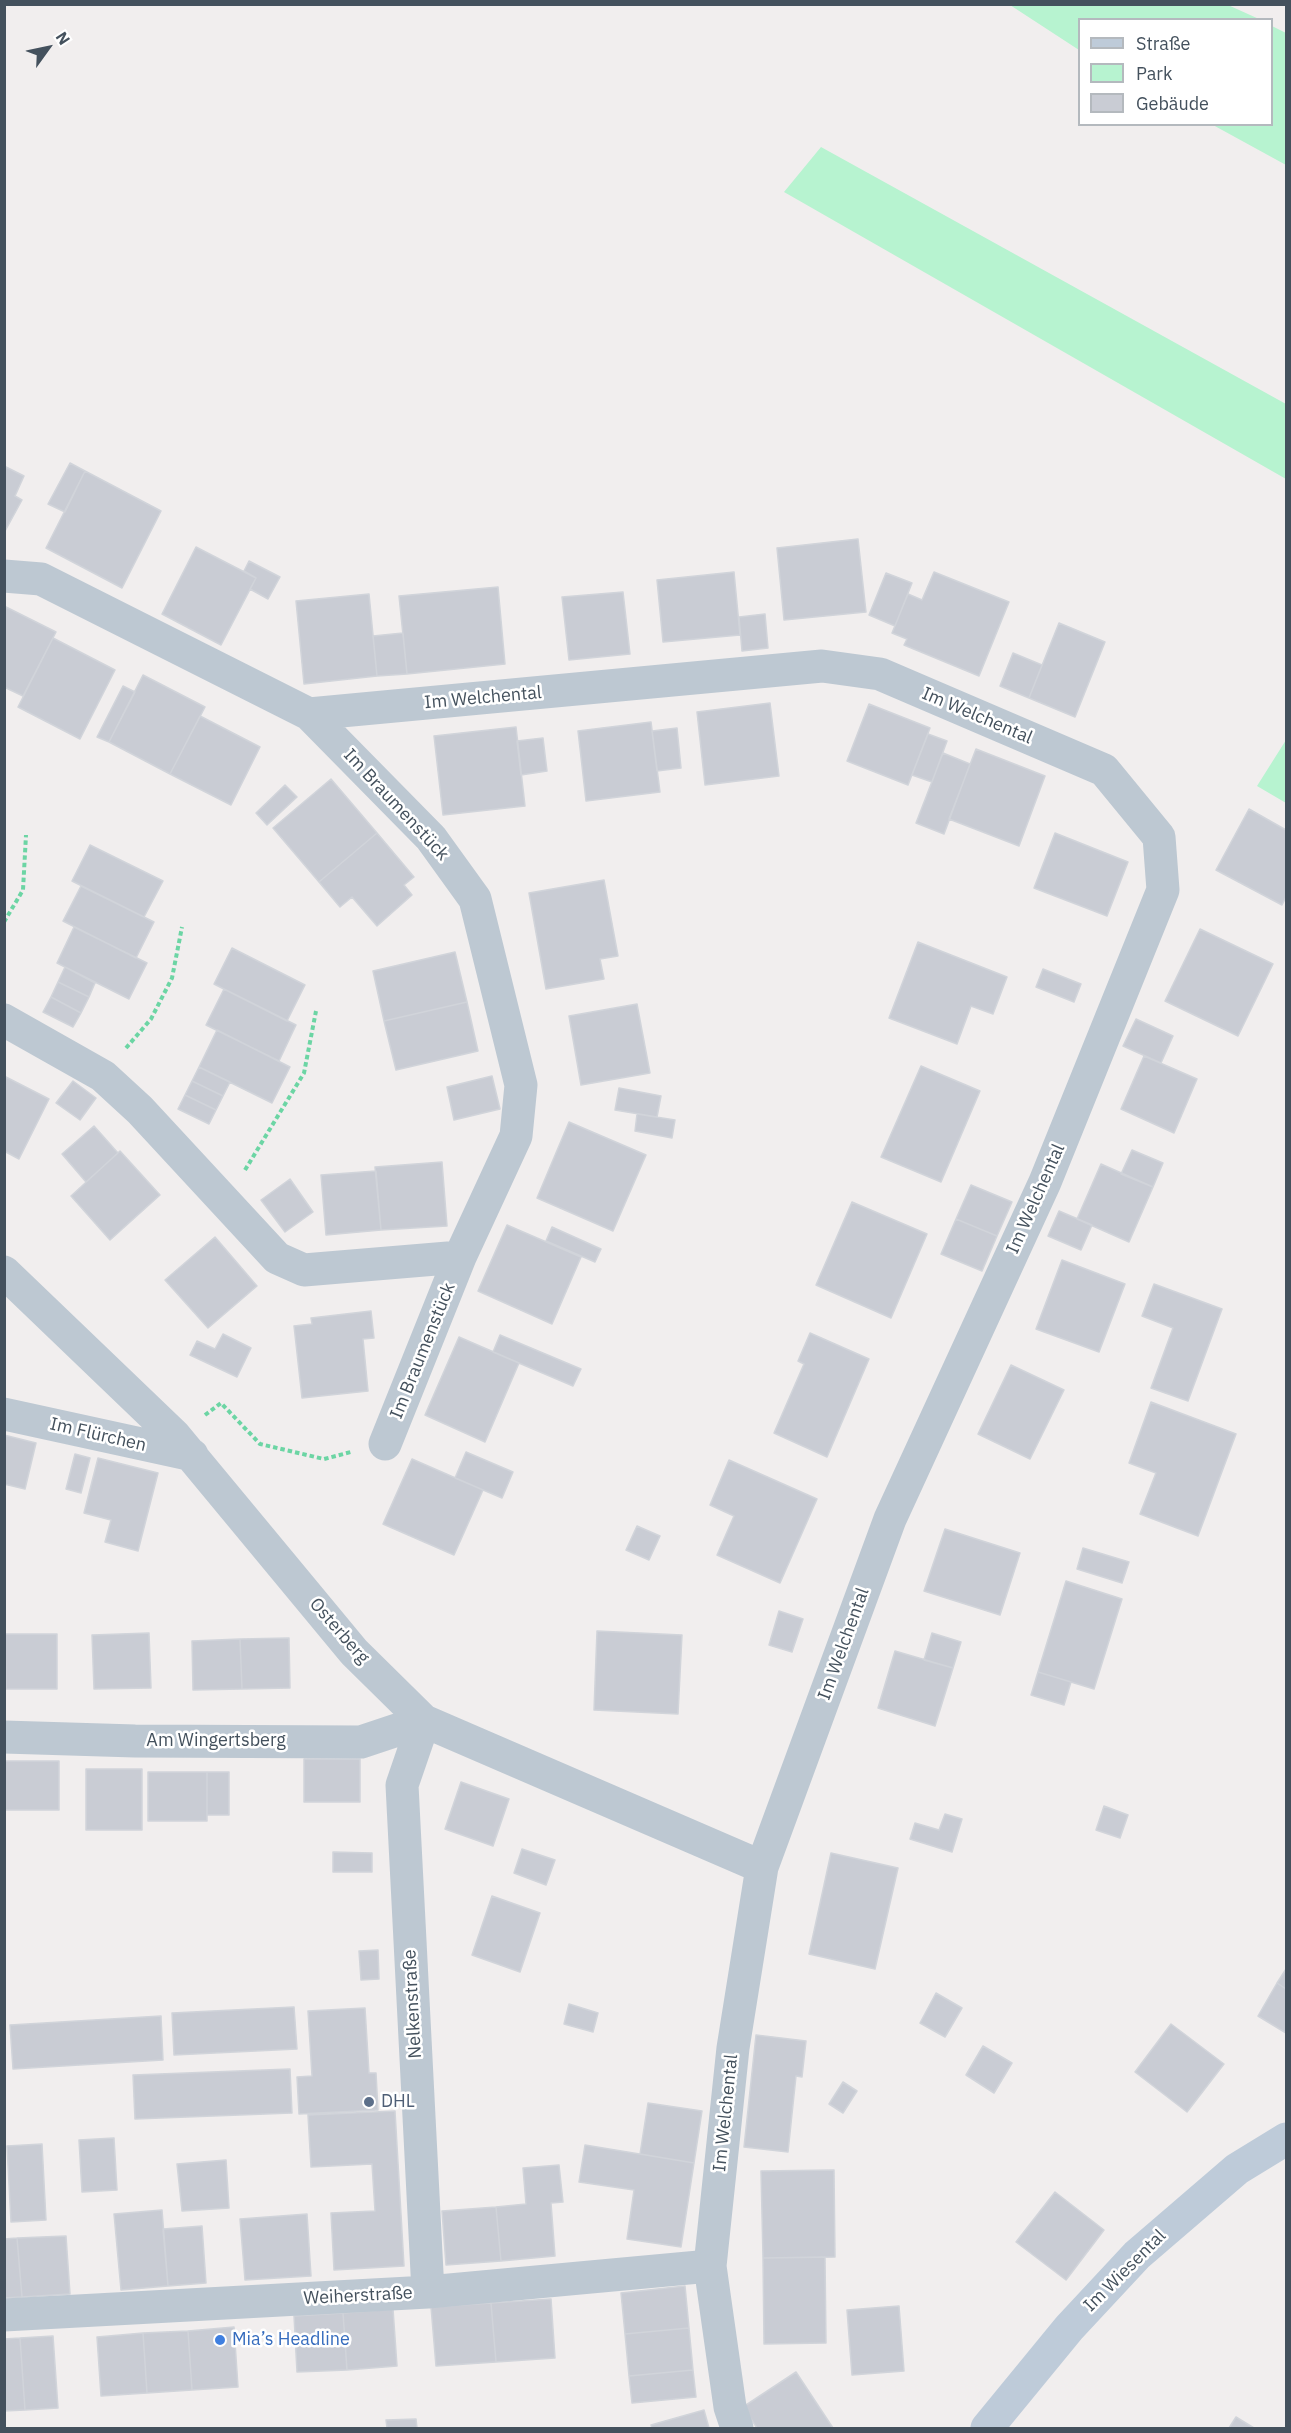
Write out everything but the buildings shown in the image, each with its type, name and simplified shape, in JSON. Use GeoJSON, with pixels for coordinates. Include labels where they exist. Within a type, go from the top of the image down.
{"type":"FeatureCollection","features":[{"type":"Feature","properties":{"kind":"main road","name":"Im Wiesental"},"geometry":{"type":"LineString","coordinates":[[987,2428],[1069,2328],[1137,2255],[1237,2169],[1287,2139]]}},
{"type":"Feature","properties":{"kind":"street","name":"Im Braumenstück"},"geometry":{"type":"LineString","coordinates":[[4,576],[42,579],[309,714],[431,838],[475,899],[521,1085],[516,1136],[460,1257],[385,1444]]}},
{"type":"Feature","properties":{"kind":"street","name":"Im Welchental"},"geometry":{"type":"LineString","coordinates":[[309,714],[822,666],[880,674],[1104,770],[1159,837],[1163,890],[1045,1182],[890,1519],[762,1867],[733,2048],[710,2266],[730,2407],[737,2428]]}},
{"type":"Feature","properties":{"kind":"street","name":"Im Braumenstück"},"geometry":{"type":"LineString","coordinates":[[4,1020],[102,1076],[140,1110],[277,1258],[304,1270],[460,1257]]}},
{"type":"Feature","properties":{"kind":"street","name":"Osterberg"},"geometry":{"type":"LineString","coordinates":[[4,1272],[192,1455],[354,1652],[424,1721],[762,1867]]}},
{"type":"Feature","properties":{"kind":"street","name":"Im Flürchen"},"geometry":{"type":"LineString","coordinates":[[4,1414],[192,1455]]}},
{"type":"Feature","properties":{"kind":"street","name":"Am Wingertsberg"},"geometry":{"type":"LineString","coordinates":[[4,1737],[135,1741],[361,1742],[424,1721]]}},
{"type":"Feature","properties":{"kind":"street","name":"Nelkenstraße"},"geometry":{"type":"LineString","coordinates":[[424,1721],[402,1785],[428,2292]]}},
{"type":"Feature","properties":{"kind":"street","name":"Weiherstraße"},"geometry":{"type":"LineString","coordinates":[[4,2315],[428,2292],[710,2266]]}},
{"type":"Feature","properties":{"kind":"path"},"geometry":{"type":"LineString","coordinates":[[4,922],[23,890],[26,834]]}},
{"type":"Feature","properties":{"kind":"path"},"geometry":{"type":"LineString","coordinates":[[102,1076],[151,1019],[172,978],[182,927]]}},
{"type":"Feature","properties":{"kind":"path"},"geometry":{"type":"LineString","coordinates":[[225,1202],[304,1073],[316,1011]]}},
{"type":"Feature","properties":{"kind":"path"},"geometry":{"type":"LineString","coordinates":[[221,1403],[260,1444],[324,1459]]}},
{"type":"Feature","properties":{"kind":"green space"},"geometry":{"type":"Polygon","coordinates":[[[1010,5],[1228,5],[1257,18],[1078,18],[1078,49],[1010,5]]]}},
{"type":"Feature","properties":{"kind":"green space"},"geometry":{"type":"Polygon","coordinates":[[[1273,26],[1286,33],[1286,165],[1215,126],[1273,126],[1273,26]]]}},
{"type":"Feature","properties":{"kind":"green space"},"geometry":{"type":"Polygon","coordinates":[[[821,147],[1286,404],[1286,479],[784,192],[821,147]]]}},
{"type":"Feature","properties":{"kind":"green space"},"geometry":{"type":"Polygon","coordinates":[[[1286,740],[1286,803],[1257,786],[1286,740]]]}},
{"type":"Feature","properties":{"kind":"place","name":"DHL"},"geometry":{"type":"Point","coordinates":[369,2102]}},
{"type":"Feature","properties":{"kind":"place","name":"Mia’s Headline"},"geometry":{"type":"Point","coordinates":[220,2340]}}]}
